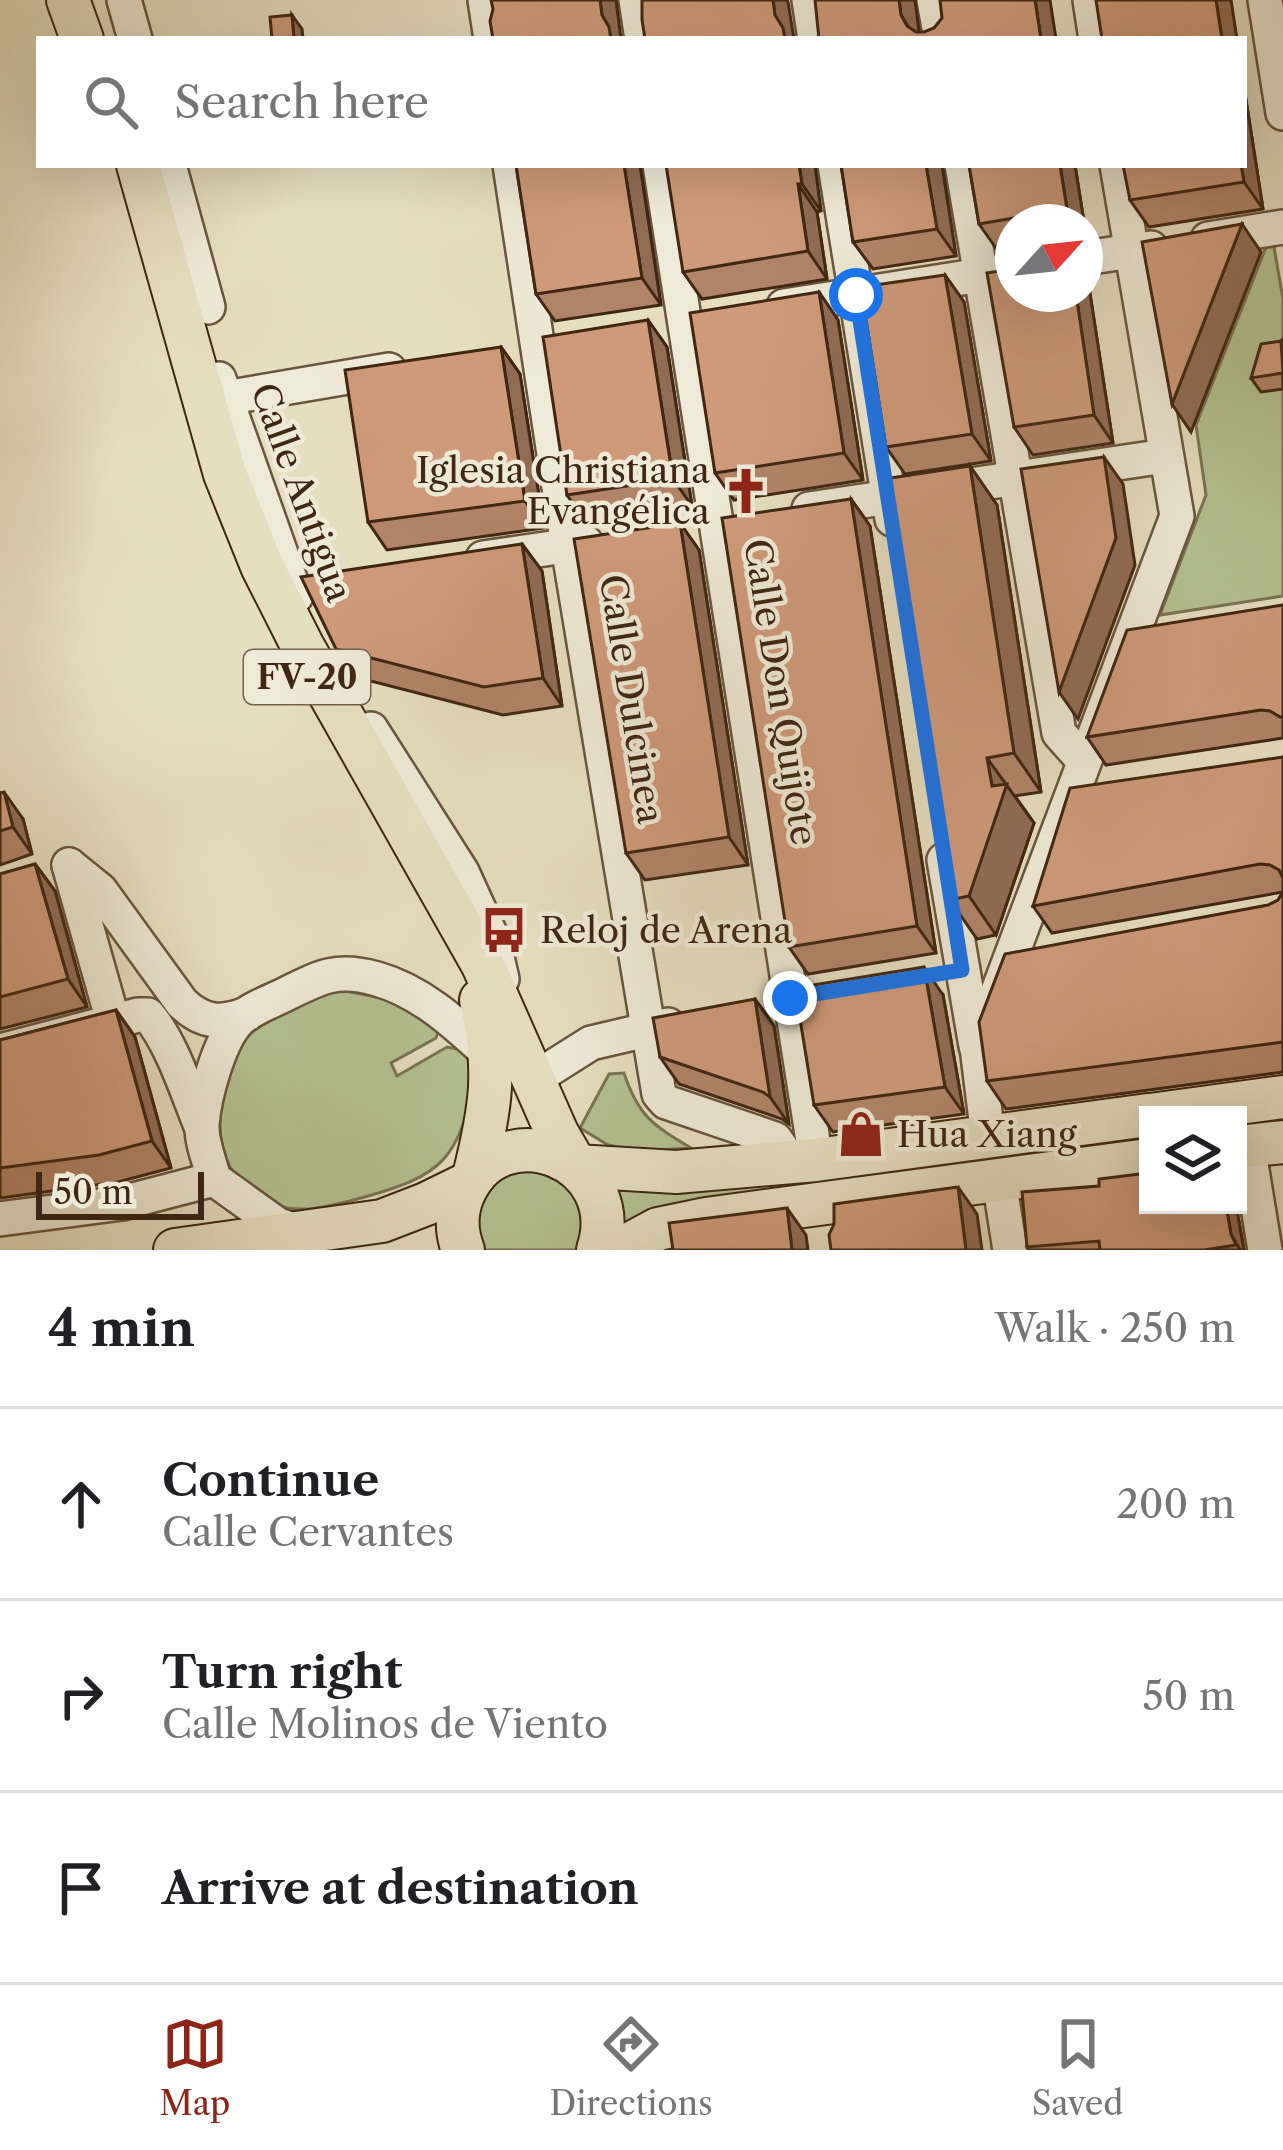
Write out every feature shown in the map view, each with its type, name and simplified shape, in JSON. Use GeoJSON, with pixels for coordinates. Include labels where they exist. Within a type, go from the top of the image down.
{"type":"FeatureCollection","features":[{"type":"Feature","properties":{"kind":"main road"},"geometry":{"type":"LineString","coordinates":[[68,0],[81,36]]}},
{"type":"Feature","properties":{"kind":"main road"},"geometry":{"type":"LineString","coordinates":[[90,0],[101,36]]}},
{"type":"Feature","properties":{"kind":"main road","name":"FV-20"},"geometry":{"type":"LineString","coordinates":[[122,168],[216,482],[254,577],[456,937],[504,1048],[534,1079],[576,1166]]}},
{"type":"Feature","properties":{"kind":"main road"},"geometry":{"type":"LineString","coordinates":[[143,168],[210,352]]}},
{"type":"Feature","properties":{"kind":"main road","name":"FV-20"},"geometry":{"type":"LineString","coordinates":[[143,168],[225,474],[262,566],[465,931],[504,1048],[472,1179]]}},
{"type":"Feature","properties":{"kind":"main road"},"geometry":{"type":"LineString","coordinates":[[1216,1106],[1283,1097]]}},
{"type":"Feature","properties":{"kind":"main road"},"geometry":{"type":"LineString","coordinates":[[175,1250],[382,1221],[426,1204],[472,1179],[499,1157],[522,1150],[545,1151],[576,1166],[676,1172],[801,1161],[1139,1116]]}},
{"type":"Feature","properties":{"kind":"main road"},"geometry":{"type":"LineString","coordinates":[[619,1250],[668,1239],[706,1219],[834,1220],[999,1180],[1139,1161]]}},
{"type":"Feature","properties":{"kind":"main road"},"geometry":{"type":"LineString","coordinates":[[576,1166],[594,1187],[602,1210],[598,1250]]}},
{"type":"Feature","properties":{"kind":"main road"},"geometry":{"type":"LineString","coordinates":[[463,1250],[457,1218],[472,1179]]}},
{"type":"Feature","properties":{"kind":"street"},"geometry":{"type":"LineString","coordinates":[[124,0],[134,36]]}},
{"type":"Feature","properties":{"kind":"street"},"geometry":{"type":"LineString","coordinates":[[485,0],[491,36]]}},
{"type":"Feature","properties":{"kind":"street"},"geometry":{"type":"LineString","coordinates":[[636,0],[642,36]]}},
{"type":"Feature","properties":{"kind":"street"},"geometry":{"type":"LineString","coordinates":[[809,0],[815,36]]}},
{"type":"Feature","properties":{"kind":"street"},"geometry":{"type":"LineString","coordinates":[[934,0],[940,36]]}},
{"type":"Feature","properties":{"kind":"street"},"geometry":{"type":"LineString","coordinates":[[1090,0],[1096,36]]}},
{"type":"Feature","properties":{"kind":"street"},"geometry":{"type":"LineString","coordinates":[[1264,0],[1283,113]]}},
{"type":"Feature","properties":{"kind":"street"},"geometry":{"type":"LineString","coordinates":[[170,168],[208,307]]}},
{"type":"Feature","properties":{"kind":"street","name":"Calle Dulcinea"},"geometry":{"type":"LineString","coordinates":[[510,168],[658,1094],[666,1102],[764,1133],[801,1161]]}},
{"type":"Feature","properties":{"kind":"street","name":"Calle Don Quijote"},"geometry":{"type":"LineString","coordinates":[[660,168],[673,324],[715,524],[791,999],[801,1161]]}},
{"type":"Feature","properties":{"kind":"street"},"geometry":{"type":"LineString","coordinates":[[836,168],[896,545]]}},
{"type":"Feature","properties":{"kind":"street"},"geometry":{"type":"LineString","coordinates":[[963,168],[995,266]]}},
{"type":"Feature","properties":{"kind":"street"},"geometry":{"type":"LineString","coordinates":[[977,1047],[1177,516],[1118,168]]}},
{"type":"Feature","properties":{"kind":"street"},"geometry":{"type":"LineString","coordinates":[[1103,255],[1283,227]]}},
{"type":"Feature","properties":{"kind":"street"},"geometry":{"type":"LineString","coordinates":[[673,324],[995,272]]}},
{"type":"Feature","properties":{"kind":"street"},"geometry":{"type":"LineString","coordinates":[[1001,312],[1016,478],[1059,734],[1079,776]]}},
{"type":"Feature","properties":{"kind":"street","name":"Calle Antigua"},"geometry":{"type":"LineString","coordinates":[[210,352],[302,582],[312,632],[479,905],[493,940],[504,1048]]}},
{"type":"Feature","properties":{"kind":"street"},"geometry":{"type":"LineString","coordinates":[[226,398],[426,364]]}},
{"type":"Feature","properties":{"kind":"street"},"geometry":{"type":"LineString","coordinates":[[780,514],[1165,456]]}},
{"type":"Feature","properties":{"kind":"street"},"geometry":{"type":"LineString","coordinates":[[452,562],[610,539]]}},
{"type":"Feature","properties":{"kind":"street"},"geometry":{"type":"LineString","coordinates":[[1130,639],[1175,632]]}},
{"type":"Feature","properties":{"kind":"street"},"geometry":{"type":"LineString","coordinates":[[1079,776],[1120,784]]}},
{"type":"Feature","properties":{"kind":"street"},"geometry":{"type":"LineString","coordinates":[[940,829],[954,923],[951,972],[977,1047],[988,1137]]}},
{"type":"Feature","properties":{"kind":"street"},"geometry":{"type":"LineString","coordinates":[[113,1021],[58,868],[100,890],[195,1015],[218,1022],[248,1014]]}},
{"type":"Feature","properties":{"kind":"street"},"geometry":{"type":"LineString","coordinates":[[954,923],[973,946],[1007,963]]}},
{"type":"Feature","properties":{"kind":"street"},"geometry":{"type":"LineString","coordinates":[[951,972],[1053,954]]}},
{"type":"Feature","properties":{"kind":"street"},"geometry":{"type":"LineString","coordinates":[[202,1128],[209,1085],[238,1020],[320,977],[343,973],[403,989],[504,1048]]}},
{"type":"Feature","properties":{"kind":"street"},"geometry":{"type":"LineString","coordinates":[[0,1051],[142,1014],[152,1018],[202,1128],[214,1179],[278,1225],[306,1234]]}},
{"type":"Feature","properties":{"kind":"street"},"geometry":{"type":"LineString","coordinates":[[534,1079],[591,1043],[708,1016]]}},
{"type":"Feature","properties":{"kind":"street"},"geometry":{"type":"LineString","coordinates":[[1256,1145],[1265,1250]]}},
{"type":"Feature","properties":{"kind":"street"},"geometry":{"type":"LineString","coordinates":[[0,1219],[122,1203],[214,1179]]}},
{"type":"Feature","properties":{"kind":"street"},"geometry":{"type":"LineString","coordinates":[[999,1180],[1010,1250]]}},
{"type":"Feature","properties":{"kind":"green space"},"geometry":{"type":"Polygon","coordinates":[[[1266,247],[1274,247],[1283,299],[1283,596],[1160,615],[1206,495],[1196,425],[1266,247]]]}},
{"type":"Feature","properties":{"kind":"green space"},"geometry":{"type":"Polygon","coordinates":[[[336,989],[392,1000],[439,1029],[436,1038],[391,1063],[397,1076],[447,1047],[463,1050],[476,1075],[454,1145],[430,1171],[389,1190],[340,1204],[282,1207],[255,1193],[230,1167],[220,1118],[226,1082],[248,1036],[336,989]]]}},
{"type":"Feature","properties":{"kind":"green space"},"geometry":{"type":"Polygon","coordinates":[[[624,1073],[649,1118],[691,1148],[637,1151],[608,1145],[580,1128],[609,1074],[624,1073]]]}},
{"type":"Feature","properties":{"kind":"green space"},"geometry":{"type":"Polygon","coordinates":[[[1139,1127],[1139,1150],[624,1225],[616,1186],[1139,1127]]]}},
{"type":"Feature","properties":{"kind":"green space"},"geometry":{"type":"Polygon","coordinates":[[[529,1169],[562,1182],[574,1194],[583,1219],[578,1250],[481,1250],[475,1214],[494,1182],[510,1172],[529,1169]]]}},
{"type":"Feature","properties":{"kind":"building"},"geometry":{"type":"Polygon","coordinates":[[[491,0],[600,0],[610,36],[492,36],[491,0]]]}},
{"type":"Feature","properties":{"kind":"building"},"geometry":{"type":"Polygon","coordinates":[[[642,0],[773,0],[784,36],[645,36],[642,0]]]}},
{"type":"Feature","properties":{"kind":"building"},"geometry":{"type":"Polygon","coordinates":[[[815,0],[899,0],[907,26],[924,32],[942,18],[940,0],[1035,0],[1041,36],[819,36],[815,0]]]}},
{"type":"Feature","properties":{"kind":"building"},"geometry":{"type":"Polygon","coordinates":[[[1096,0],[1216,0],[1222,36],[1102,36],[1096,0]]]}},
{"type":"Feature","properties":{"kind":"building"},"geometry":{"type":"Polygon","coordinates":[[[292,15],[294,36],[272,36],[270,17],[292,15]]]}},
{"type":"Feature","properties":{"kind":"building"},"geometry":{"type":"Polygon","coordinates":[[[516,168],[624,168],[642,278],[536,294],[516,168]]]}},
{"type":"Feature","properties":{"kind":"building"},"geometry":{"type":"Polygon","coordinates":[[[666,168],[799,168],[808,251],[683,272],[666,168]]]}},
{"type":"Feature","properties":{"kind":"building"},"geometry":{"type":"Polygon","coordinates":[[[841,168],[927,168],[937,229],[853,242],[841,168]]]}},
{"type":"Feature","properties":{"kind":"building"},"geometry":{"type":"Polygon","coordinates":[[[970,168],[1060,168],[1066,204],[995,204],[995,221],[979,224],[970,168]]]}},
{"type":"Feature","properties":{"kind":"building"},"geometry":{"type":"Polygon","coordinates":[[[1124,168],[1242,168],[1244,182],[1130,200],[1124,168]]]}},
{"type":"Feature","properties":{"kind":"building"},"geometry":{"type":"Polygon","coordinates":[[[1242,224],[1172,404],[1142,242],[1242,224]]]}},
{"type":"Feature","properties":{"kind":"building"},"geometry":{"type":"Polygon","coordinates":[[[995,272],[995,312],[1079,312],[1094,415],[1014,427],[987,273],[995,272]]]}},
{"type":"Feature","properties":{"kind":"building"},"geometry":{"type":"Polygon","coordinates":[[[945,275],[972,434],[886,447],[861,287],[945,275]]]}},
{"type":"Feature","properties":{"kind":"building"},"geometry":{"type":"Polygon","coordinates":[[[819,292],[844,453],[715,473],[690,313],[819,292]]]}},
{"type":"Feature","properties":{"kind":"building"},"geometry":{"type":"Polygon","coordinates":[[[648,320],[673,479],[567,495],[543,337],[648,320]]]}},
{"type":"Feature","properties":{"kind":"building"},"geometry":{"type":"Polygon","coordinates":[[[1281,341],[1283,373],[1251,378],[1261,344],[1281,341]]]}},
{"type":"Feature","properties":{"kind":"building"},"geometry":{"type":"Polygon","coordinates":[[[501,347],[525,501],[368,522],[345,370],[501,347]]]}},
{"type":"Feature","properties":{"kind":"building"},"geometry":{"type":"Polygon","coordinates":[[[1104,457],[1116,538],[1059,692],[1021,469],[1104,457]]]}},
{"type":"Feature","properties":{"kind":"building"},"geometry":{"type":"Polygon","coordinates":[[[970,466],[1014,753],[987,758],[992,786],[1007,784],[969,896],[950,900],[884,479],[970,466]]]}},
{"type":"Feature","properties":{"kind":"building"},"geometry":{"type":"Polygon","coordinates":[[[851,499],[917,926],[789,947],[722,518],[851,499]]]}},
{"type":"Feature","properties":{"kind":"building"},"geometry":{"type":"Polygon","coordinates":[[[680,523],[729,837],[626,853],[574,539],[680,523]]]}},
{"type":"Feature","properties":{"kind":"building"},"geometry":{"type":"Polygon","coordinates":[[[522,544],[543,678],[484,687],[336,649],[301,577],[522,544]]]}},
{"type":"Feature","properties":{"kind":"building"},"geometry":{"type":"Polygon","coordinates":[[[1283,605],[1283,717],[1261,710],[1087,737],[1127,630],[1283,605]]]}},
{"type":"Feature","properties":{"kind":"building"},"geometry":{"type":"Polygon","coordinates":[[[1283,757],[1283,878],[1279,870],[1260,864],[1033,906],[1070,788],[1283,757]]]}},
{"type":"Feature","properties":{"kind":"building"},"geometry":{"type":"Polygon","coordinates":[[[4,792],[13,827],[0,831],[0,793],[4,792]]]}},
{"type":"Feature","properties":{"kind":"building"},"geometry":{"type":"Polygon","coordinates":[[[35,864],[68,979],[0,997],[0,874],[35,864]]]}},
{"type":"Feature","properties":{"kind":"building"},"geometry":{"type":"Polygon","coordinates":[[[1283,892],[1283,1042],[987,1081],[979,1022],[1005,954],[1268,905],[1283,892]]]}},
{"type":"Feature","properties":{"kind":"building"},"geometry":{"type":"Polygon","coordinates":[[[924,967],[945,1087],[814,1105],[795,988],[924,967]]]}},
{"type":"Feature","properties":{"kind":"building"},"geometry":{"type":"Polygon","coordinates":[[[755,999],[770,1097],[660,1057],[653,1018],[755,999]]]}},
{"type":"Feature","properties":{"kind":"building"},"geometry":{"type":"Polygon","coordinates":[[[116,1010],[152,1141],[99,1155],[0,1168],[0,1040],[116,1010]]]}},
{"type":"Feature","properties":{"kind":"building"},"geometry":{"type":"Polygon","coordinates":[[[1139,1174],[1139,1214],[1228,1214],[1236,1245],[1204,1250],[1100,1250],[1099,1241],[1027,1247],[1022,1192],[1099,1186],[1099,1179],[1139,1174]]]}},
{"type":"Feature","properties":{"kind":"building"},"geometry":{"type":"Polygon","coordinates":[[[958,1187],[966,1250],[831,1250],[834,1204],[958,1187]]]}},
{"type":"Feature","properties":{"kind":"building"},"geometry":{"type":"Polygon","coordinates":[[[787,1208],[792,1250],[673,1250],[669,1223],[787,1208]]]}},
{"type":"Feature","properties":{"kind":"place","name":"Iglesia Christiana Evangélica"},"geometry":{"type":"Point","coordinates":[746,491]}},
{"type":"Feature","properties":{"kind":"place","name":"Reloj de Arena"},"geometry":{"type":"Point","coordinates":[504,930]}},
{"type":"Feature","properties":{"kind":"place","name":"Hua Xiang"},"geometry":{"type":"Point","coordinates":[861,1134]}},
{"type":"Feature","properties":{"kind":"route"},"geometry":{"type":"LineString","coordinates":[[790,998],[962,970],[856,295]]}}]}
